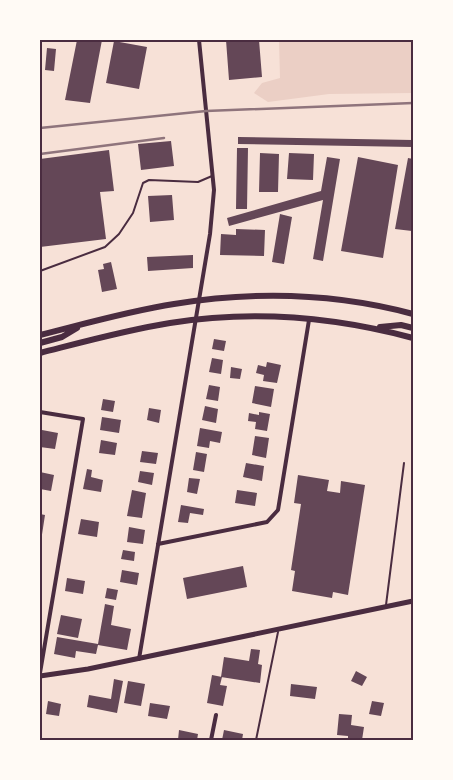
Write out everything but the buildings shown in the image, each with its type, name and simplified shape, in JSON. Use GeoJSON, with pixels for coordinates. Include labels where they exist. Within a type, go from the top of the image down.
{"type":"FeatureCollection","features":[{"type":"Feature","properties":{"kind":"main road"},"geometry":{"type":"LineString","coordinates":[[40,335],[147,309],[200,300],[258,296],[314,297],[374,304],[413,314]]}},
{"type":"Feature","properties":{"kind":"main road"},"geometry":{"type":"LineString","coordinates":[[40,353],[150,326],[196,320],[253,317],[309,319],[374,328],[413,338]]}},
{"type":"Feature","properties":{"kind":"main road"},"geometry":{"type":"LineString","coordinates":[[40,343],[62,338],[82,325]]}},
{"type":"Feature","properties":{"kind":"main road"},"geometry":{"type":"LineString","coordinates":[[374,328],[401,325],[413,328]]}},
{"type":"Feature","properties":{"kind":"street"},"geometry":{"type":"LineString","coordinates":[[138,659],[210,234],[214,190],[198,40]]}},
{"type":"Feature","properties":{"kind":"street"},"geometry":{"type":"LineString","coordinates":[[158,544],[267,522],[278,510],[309,319]]}},
{"type":"Feature","properties":{"kind":"street"},"geometry":{"type":"LineString","coordinates":[[40,412],[82,419],[40,674],[138,659],[413,601]]}},
{"type":"Feature","properties":{"kind":"street"},"geometry":{"type":"LineString","coordinates":[[211,740],[216,715]]}},
{"type":"Feature","properties":{"kind":"lane"},"geometry":{"type":"LineString","coordinates":[[40,271],[106,247],[119,234],[133,212],[142,183],[149,180],[198,182],[212,176]]}},
{"type":"Feature","properties":{"kind":"lane"},"geometry":{"type":"LineString","coordinates":[[386,606],[404,463]]}},
{"type":"Feature","properties":{"kind":"lane"},"geometry":{"type":"LineString","coordinates":[[256,740],[278,629]]}},
{"type":"Feature","properties":{"kind":"shaded area"},"geometry":{"type":"Polygon","coordinates":[[[279,40],[413,40],[413,93],[329,94],[268,102],[254,93],[262,83],[280,78],[279,40]]]}},
{"type":"Feature","properties":{"kind":"railway"},"geometry":{"type":"LineString","coordinates":[[40,128],[206,111],[413,103]]}},
{"type":"Feature","properties":{"kind":"railway"},"geometry":{"type":"LineString","coordinates":[[40,154],[164,138]]}}]}
